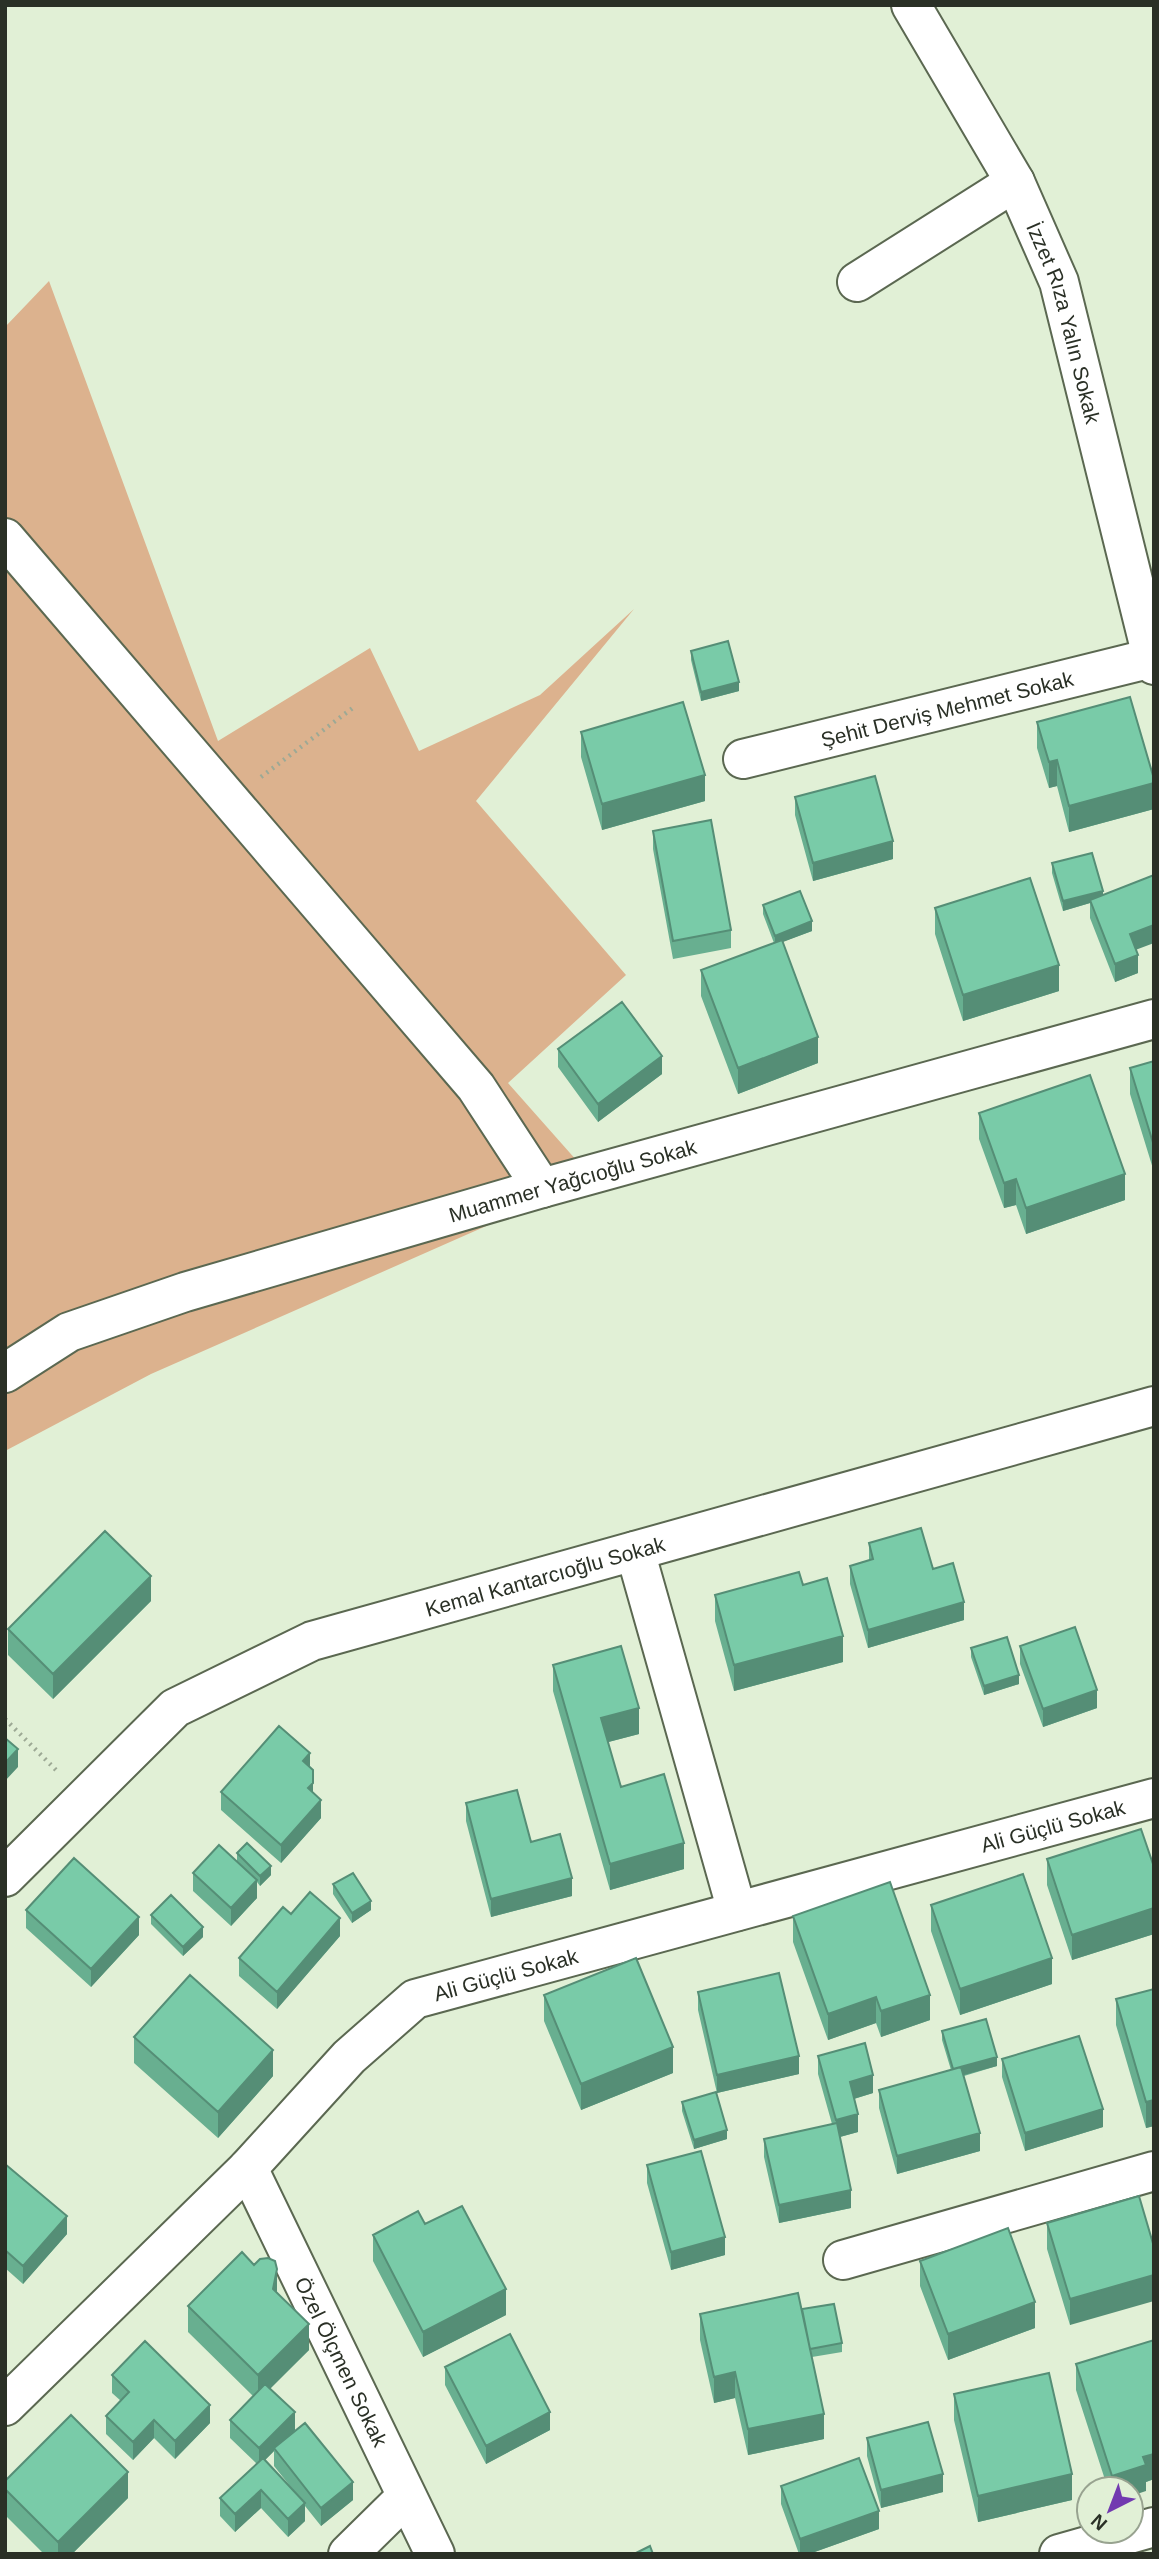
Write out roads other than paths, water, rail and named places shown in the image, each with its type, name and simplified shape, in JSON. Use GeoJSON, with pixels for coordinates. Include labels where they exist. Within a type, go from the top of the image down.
{"type":"FeatureCollection","features":[{"type":"Feature","properties":{"kind":"street","name":"İzzet Rıza Yalın Sokak"},"geometry":{"type":"LineString","coordinates":[[911,5],[1015,182],[1059,282],[1153,661]]}},
{"type":"Feature","properties":{"kind":"street"},"geometry":{"type":"LineString","coordinates":[[857,282],[1015,182]]}},
{"type":"Feature","properties":{"kind":"street"},"geometry":{"type":"LineString","coordinates":[[8,546],[476,1087],[542,1188]]}},
{"type":"Feature","properties":{"kind":"street","name":"Şehit Derviş Mehmet Sokak"},"geometry":{"type":"LineString","coordinates":[[743,759],[1153,661]]}},
{"type":"Feature","properties":{"kind":"street","name":"Muammer Yağcıoğlu Sokak"},"geometry":{"type":"LineString","coordinates":[[5,1373],[69,1332],[185,1292],[542,1188],[1154,1018]]}},
{"type":"Feature","properties":{"kind":"street","name":"Kemal Kantarcıoğlu Sokak"},"geometry":{"type":"LineString","coordinates":[[5,1877],[175,1708],[312,1641],[1154,1406]]}},
{"type":"Feature","properties":{"kind":"street"},"geometry":{"type":"LineString","coordinates":[[635,1551],[737,1911]]}},
{"type":"Feature","properties":{"kind":"street","name":"Ali Güçlü Sokak"},"geometry":{"type":"LineString","coordinates":[[5,2406],[248,2168],[349,2057],[415,1999],[1154,1798]]}},
{"type":"Feature","properties":{"kind":"street","name":"Özel Ölçmen Sokak"},"geometry":{"type":"LineString","coordinates":[[248,2168],[435,2554]]}},
{"type":"Feature","properties":{"kind":"street"},"geometry":{"type":"LineString","coordinates":[[844,2260],[1154,2171]]}},
{"type":"Feature","properties":{"kind":"street"},"geometry":{"type":"LineString","coordinates":[[348,2554],[406,2497]]}},
{"type":"Feature","properties":{"kind":"street"},"geometry":{"type":"LineString","coordinates":[[1059,2554],[1154,2527]]}}]}
